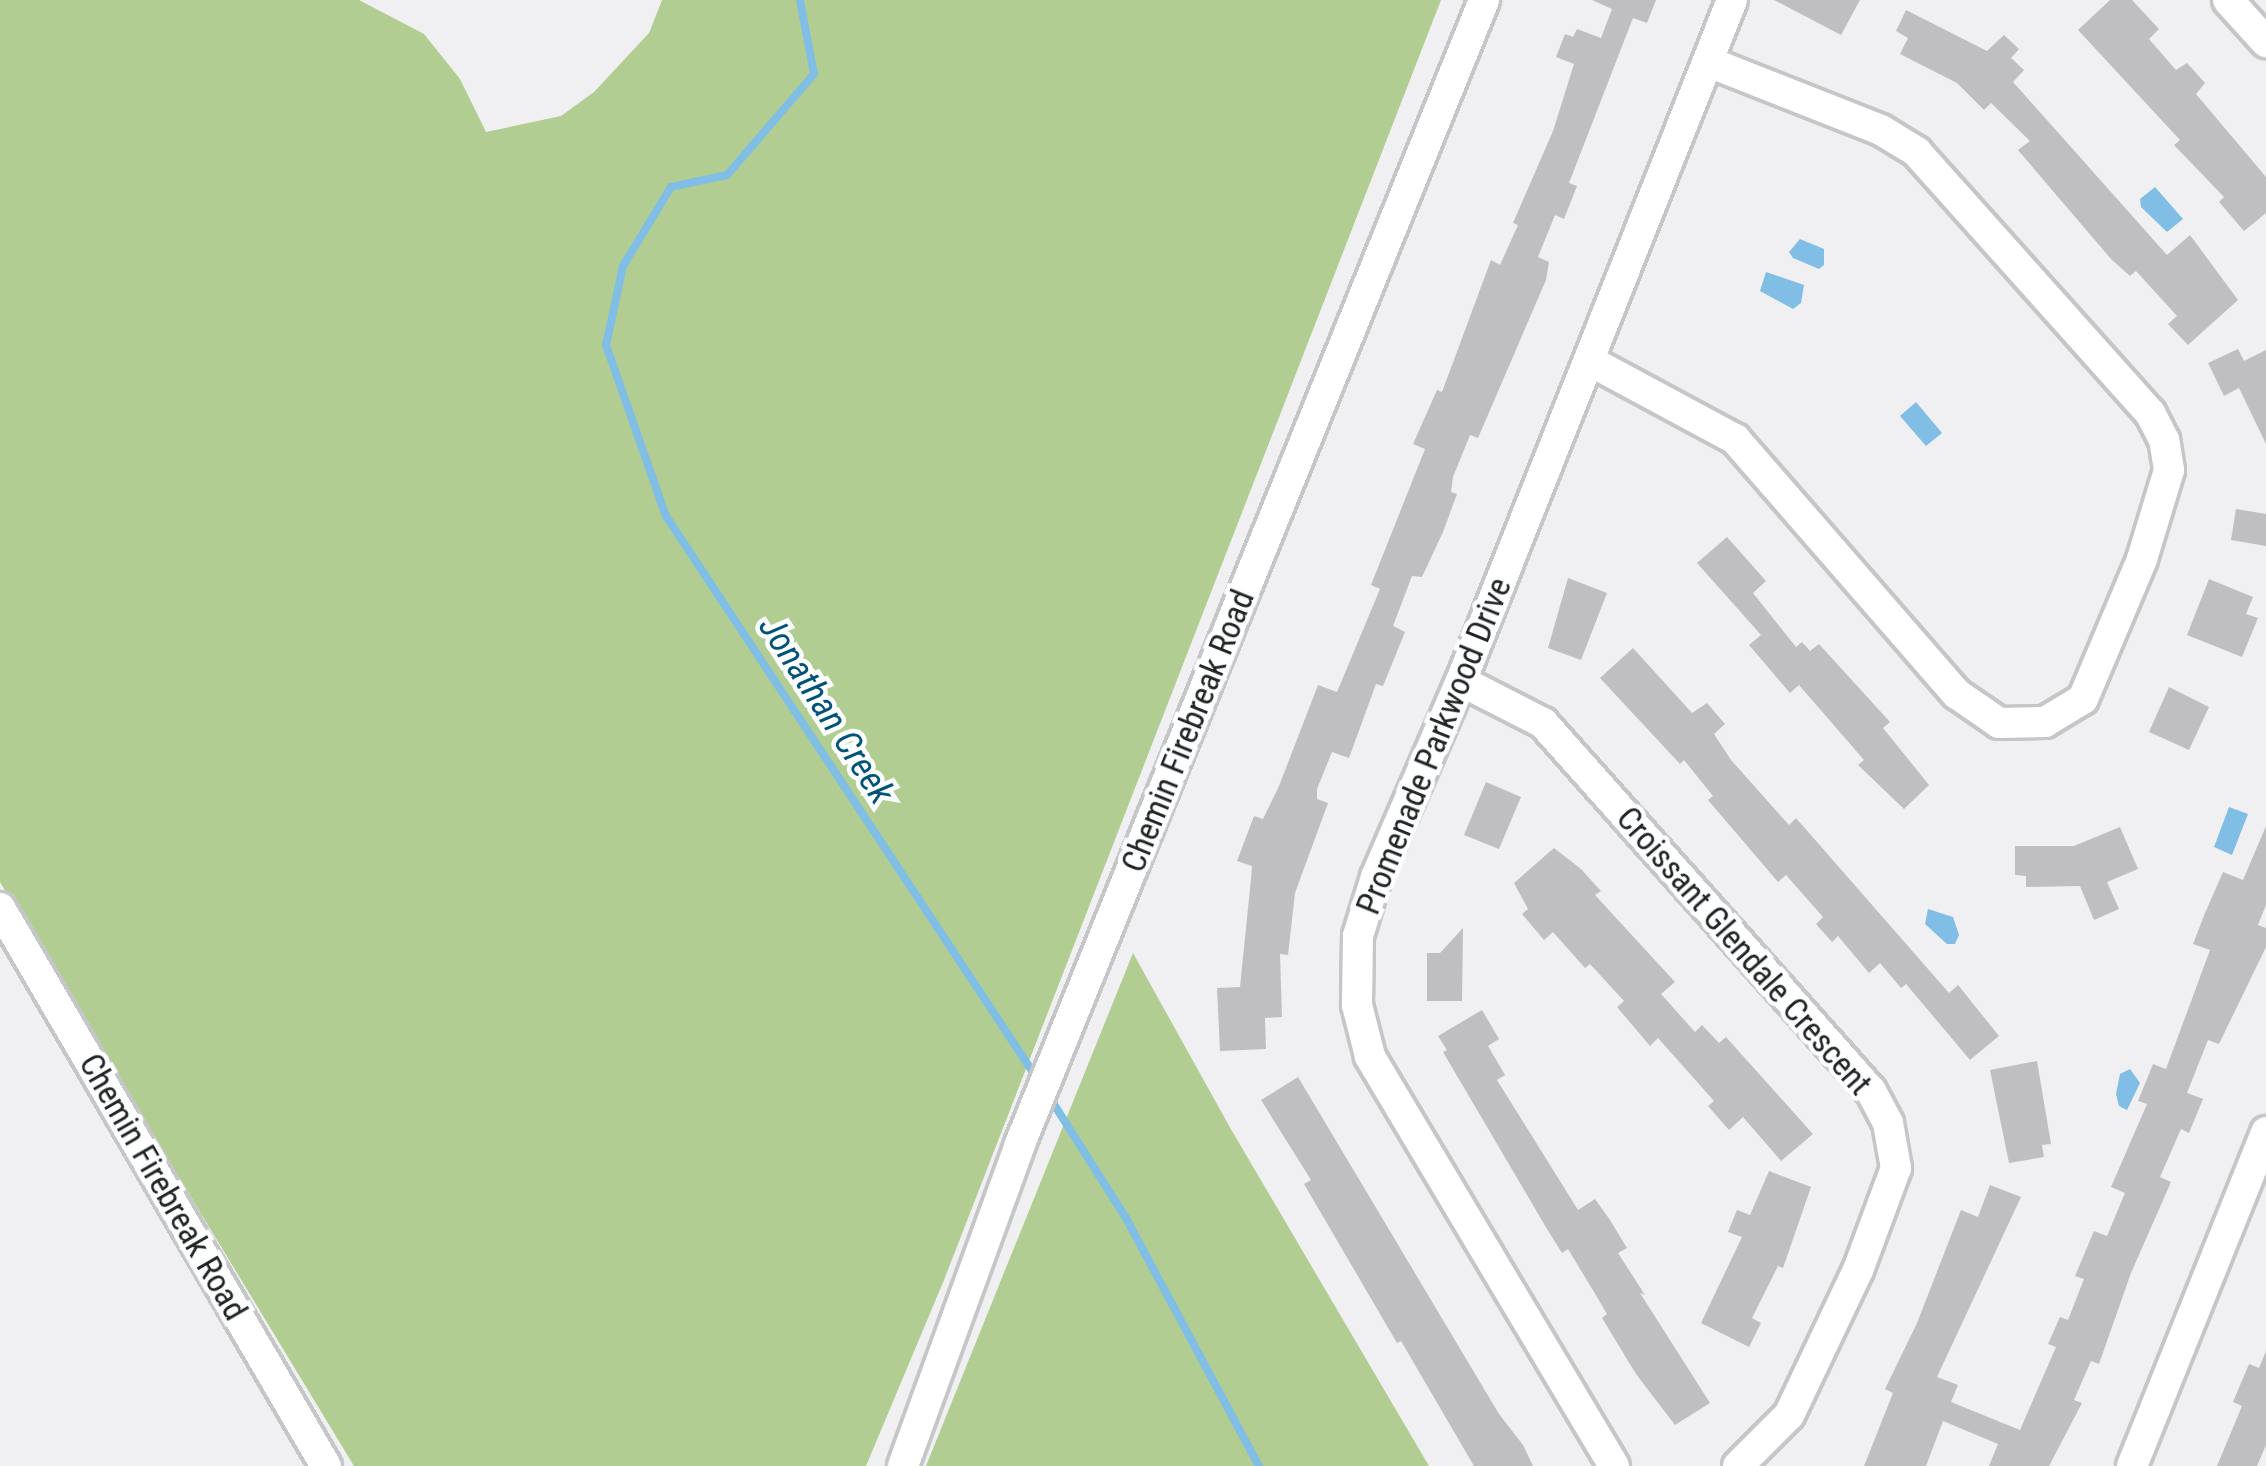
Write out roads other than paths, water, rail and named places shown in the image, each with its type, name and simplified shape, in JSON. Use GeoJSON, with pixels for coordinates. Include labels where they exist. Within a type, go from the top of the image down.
{"type":"FeatureCollection","features":[{"type":"Feature","properties":{"kind":"street","name":"Chemin Firebreak Road"},"geometry":{"type":"LineString","coordinates":[[903,1466],[1020,1144],[1484,0]]}},
{"type":"Feature","properties":{"kind":"street","name":"Promenade Parkwood Drive"},"geometry":{"type":"LineString","coordinates":[[1614,1466],[1370,1056],[1357,1004],[1358,936],[1376,877],[1461,681],[1732,0]]}},
{"type":"Feature","properties":{"kind":"street"},"geometry":{"type":"LineString","coordinates":[[2228,0],[2265,40]]}},
{"type":"Feature","properties":{"kind":"street"},"geometry":{"type":"LineString","coordinates":[[1590,361],[1735,439],[1971,704],[1999,723],[2045,722],[2084,699],[2142,559],[2169,470],[2164,440],[2150,413],[1917,152],[1881,130],[1708,62]]}},
{"type":"Feature","properties":{"kind":"street","name":"Croissant Glendale Crescent"},"geometry":{"type":"LineString","coordinates":[[1461,681],[1543,723],[1871,1091],[1888,1124],[1896,1168],[1858,1270],[1789,1415],[1738,1466]]}},
{"type":"Feature","properties":{"kind":"street","name":"Chemin Firebreak Road"},"geometry":{"type":"LineString","coordinates":[[0,908],[326,1466]]}},
{"type":"Feature","properties":{"kind":"street"},"geometry":{"type":"LineString","coordinates":[[2132,1466],[2266,1132]]}},
{"type":"Feature","properties":{"kind":"water"},"geometry":{"type":"Polygon","coordinates":[[[2155,187],[2183,219],[2167,232],[2141,207],[2140,199],[2155,187]]]}},
{"type":"Feature","properties":{"kind":"water"},"geometry":{"type":"Polygon","coordinates":[[[1800,239],[1824,249],[1824,265],[1819,269],[1789,252],[1800,239]]]}},
{"type":"Feature","properties":{"kind":"water"},"geometry":{"type":"Polygon","coordinates":[[[1766,272],[1804,285],[1801,303],[1793,309],[1760,291],[1766,272]]]}},
{"type":"Feature","properties":{"kind":"water"},"geometry":{"type":"Polygon","coordinates":[[[1916,402],[1942,433],[1926,446],[1900,416],[1916,402]]]}},
{"type":"Feature","properties":{"kind":"water"},"geometry":{"type":"Polygon","coordinates":[[[2229,807],[2248,814],[2232,855],[2214,847],[2229,807]]]}},
{"type":"Feature","properties":{"kind":"water"},"geometry":{"type":"Polygon","coordinates":[[[1928,909],[1953,917],[1959,935],[1955,944],[1947,944],[1925,924],[1928,909]]]}},
{"type":"Feature","properties":{"kind":"water"},"geometry":{"type":"Polygon","coordinates":[[[2130,1069],[2140,1083],[2127,1110],[2119,1106],[2116,1094],[2120,1074],[2130,1069]]]}},
{"type":"Feature","properties":{"kind":"waterway","name":"Jonathan Creek"},"geometry":{"type":"LineString","coordinates":[[800,0],[814,74],[727,175],[671,187],[623,266],[606,345],[666,516],[1038,1080]]}},
{"type":"Feature","properties":{"kind":"waterway","name":"Jonathan Creek"},"geometry":{"type":"LineString","coordinates":[[1050,1098],[1127,1220],[1259,1466]]}}]}
